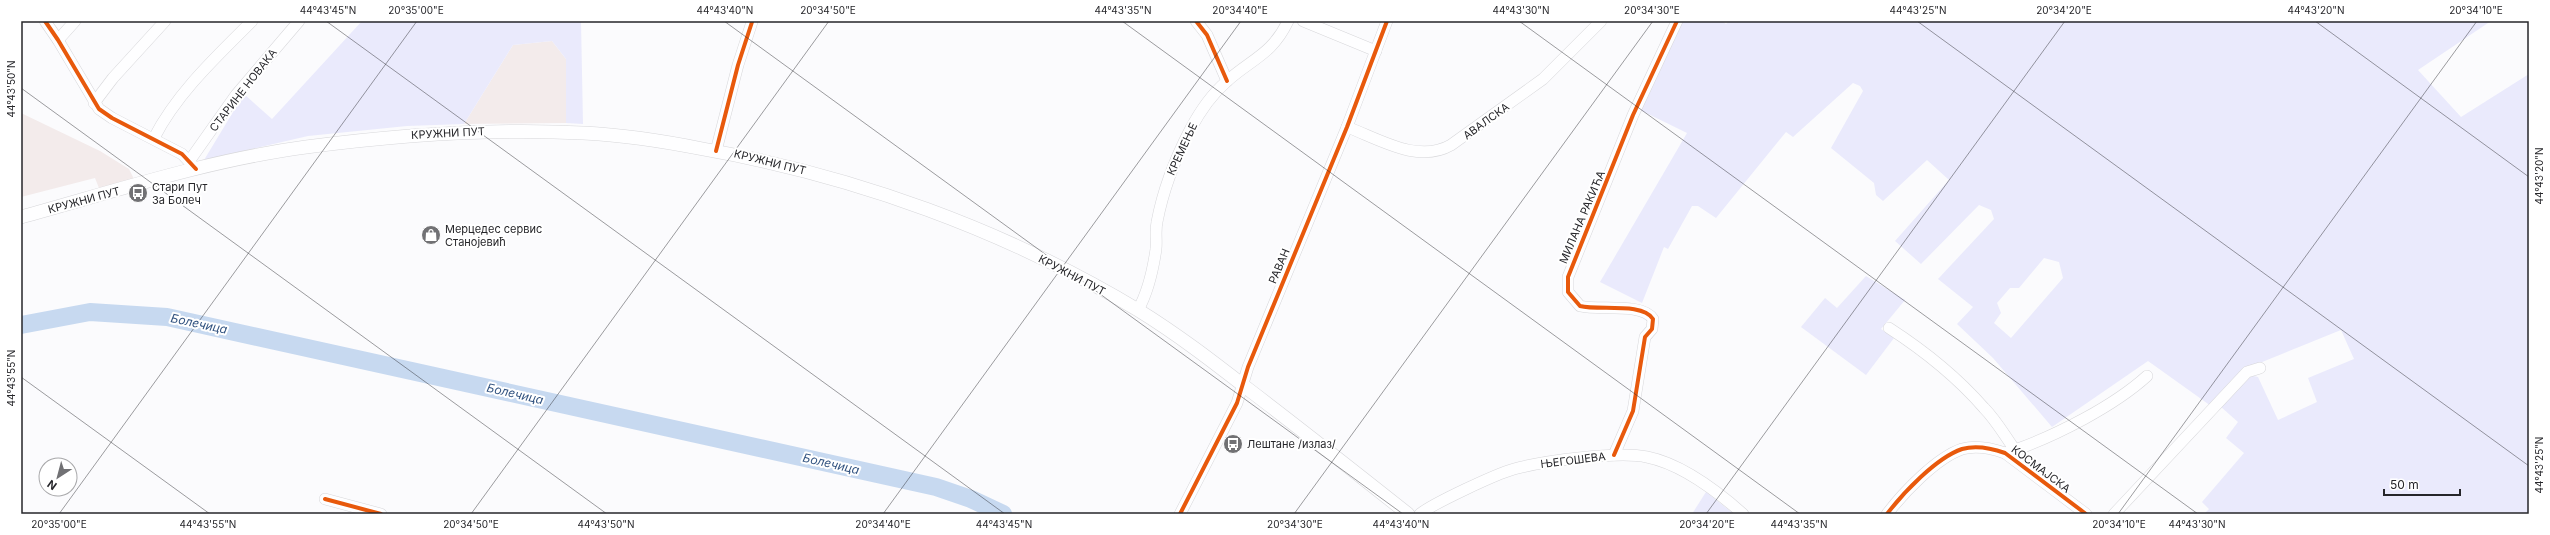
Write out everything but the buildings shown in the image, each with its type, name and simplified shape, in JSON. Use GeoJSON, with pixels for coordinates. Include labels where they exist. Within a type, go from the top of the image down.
{"type":"FeatureCollection","features":[{"type":"Feature","properties":{"kind":"main road","name":"КРУЖНИ ПУТ"},"geometry":{"type":"LineString","coordinates":[[21,217],[193,165],[306,147],[396,136],[476,131],[584,133],[624,136],[716,151],[811,172],[920,206],[1032,254],[1138,310],[1201,352],[1408,514]]}},
{"type":"Feature","properties":{"kind":"street"},"geometry":{"type":"LineString","coordinates":[[44,21],[58,40],[94,103],[112,118],[154,138],[193,165]]}},
{"type":"Feature","properties":{"kind":"street"},"geometry":{"type":"LineString","coordinates":[[58,40],[75,21]]}},
{"type":"Feature","properties":{"kind":"street"},"geometry":{"type":"LineString","coordinates":[[94,103],[113,78],[165,21]]}},
{"type":"Feature","properties":{"kind":"street"},"geometry":{"type":"LineString","coordinates":[[154,138],[172,109],[201,74],[252,21]]}},
{"type":"Feature","properties":{"kind":"street","name":"СТАРИНЕ НОВАКА"},"geometry":{"type":"LineString","coordinates":[[193,165],[236,95],[299,21]]}},
{"type":"Feature","properties":{"kind":"street"},"geometry":{"type":"LineString","coordinates":[[1196,21],[1207,35],[1227,81]]}},
{"type":"Feature","properties":{"kind":"street","name":"КРЕМЕЊЕ"},"geometry":{"type":"LineString","coordinates":[[1138,310],[1150,278],[1156,249],[1156,223],[1171,171],[1200,113],[1227,81],[1268,50],[1282,34],[1288,21]]}},
{"type":"Feature","properties":{"kind":"street"},"geometry":{"type":"LineString","coordinates":[[1303,21],[1376,51]]}},
{"type":"Feature","properties":{"kind":"street","name":"РАВАН"},"geometry":{"type":"LineString","coordinates":[[1180,514],[1243,386],[1248,367],[1347,127],[1387,21]]}},
{"type":"Feature","properties":{"kind":"street","name":"АВАЛСКА"},"geometry":{"type":"LineString","coordinates":[[1347,127],[1402,148],[1425,153],[1439,152],[1543,79],[1602,21]]}},
{"type":"Feature","properties":{"kind":"street","name":"МИЛАНА РАКИЋА"},"geometry":{"type":"LineString","coordinates":[[1614,455],[1633,411],[1645,337],[1652,329],[1653,319],[1646,312],[1641,310],[1580,306],[1568,292],[1568,277],[1633,115],[1677,21]]}},
{"type":"Feature","properties":{"kind":"street"},"geometry":{"type":"LineString","coordinates":[[716,151],[733,84],[752,22]]}},
{"type":"Feature","properties":{"kind":"street"},"geometry":{"type":"LineString","coordinates":[[1889,328],[1910,341],[1951,374],[1985,408],[2010,451],[2040,440],[2080,419],[2126,393],[2147,376]]}},
{"type":"Feature","properties":{"kind":"street"},"geometry":{"type":"LineString","coordinates":[[2114,514],[2247,372],[2260,368]]}},
{"type":"Feature","properties":{"kind":"street","name":"КОСМАЈСКА"},"geometry":{"type":"LineString","coordinates":[[1887,514],[1926,472],[1953,453],[1973,447],[2010,451],[2086,514]]}},
{"type":"Feature","properties":{"kind":"street","name":"ЊЕГОШЕВА"},"geometry":{"type":"LineString","coordinates":[[1420,514],[1512,469],[1614,455],[1647,457],[1675,468],[1701,483],[1743,514]]}},
{"type":"Feature","properties":{"kind":"street"},"geometry":{"type":"LineString","coordinates":[[325,499],[381,514]]}},
{"type":"Feature","properties":{"kind":"shaded area"},"geometry":{"type":"Polygon","coordinates":[[[362,21],[581,21],[583,124],[566,123],[566,59],[552,41],[513,45],[464,124],[407,126],[308,136],[204,160],[244,94],[272,119],[362,21]]]}},
{"type":"Feature","properties":{"kind":"shaded area"},"geometry":{"type":"Polygon","coordinates":[[[1680,21],[1722,21],[1726,24],[1729,21],[2491,21],[2418,70],[2461,117],[2529,74],[2529,514],[2204,514],[2209,509],[2202,502],[2244,453],[2226,438],[2238,422],[2221,407],[2250,375],[2258,377],[2278,420],[2317,402],[2308,378],[2354,359],[2341,330],[2245,369],[2211,406],[2148,361],[2052,427],[1993,358],[1957,324],[1973,307],[1938,279],[1994,219],[1991,210],[1979,205],[1921,264],[1895,241],[1949,180],[1927,160],[1883,201],[1876,195],[1874,183],[1831,148],[1863,91],[1860,86],[1853,83],[1793,137],[1786,132],[1716,218],[1698,206],[1692,206],[1668,249],[1664,247],[1642,303],[1600,282],[1687,133],[1638,109],[1680,21]],[[2044,258],[2019,288],[2010,288],[1997,303],[2001,313],[1994,323],[2011,338],[2063,278],[2059,262],[2044,258]]]}},
{"type":"Feature","properties":{"kind":"shaded area"},"geometry":{"type":"Polygon","coordinates":[[[552,41],[566,59],[566,123],[464,124],[513,45],[552,41]]]}},
{"type":"Feature","properties":{"kind":"shaded area"},"geometry":{"type":"Polygon","coordinates":[[[21,113],[100,151],[129,169],[134,179],[99,188],[95,178],[21,197],[21,113]]]}},
{"type":"Feature","properties":{"kind":"shaded area"},"geometry":{"type":"Polygon","coordinates":[[[1866,276],[1905,300],[1881,329],[1894,338],[1866,375],[1801,327],[1825,298],[1837,308],[1866,276]]]}},
{"type":"Feature","properties":{"kind":"shaded area"},"geometry":{"type":"Polygon","coordinates":[[[1706,492],[1734,514],[1692,514],[1706,492]]]}},
{"type":"Feature","properties":{"kind":"waterway","name":"Болечица"},"geometry":{"type":"LineString","coordinates":[[21,325],[90,312],[167,317],[936,487],[971,499],[1003,514]]}},
{"type":"Feature","properties":{"kind":"cycle path"},"geometry":{"type":"LineString","coordinates":[[45,21],[99,109],[112,118],[182,154],[196,169]]}},
{"type":"Feature","properties":{"kind":"cycle path"},"geometry":{"type":"LineString","coordinates":[[1196,21],[1207,35],[1227,81]]}},
{"type":"Feature","properties":{"kind":"cycle path"},"geometry":{"type":"LineString","coordinates":[[1180,514],[1237,403],[1248,367],[1347,127],[1387,21]]}},
{"type":"Feature","properties":{"kind":"cycle path"},"geometry":{"type":"LineString","coordinates":[[1614,455],[1633,411],[1645,337],[1652,329],[1653,319],[1640,310],[1580,306],[1568,292],[1568,277],[1633,115],[1677,21]]}},
{"type":"Feature","properties":{"kind":"cycle path"},"geometry":{"type":"LineString","coordinates":[[716,151],[738,65],[752,22]]}},
{"type":"Feature","properties":{"kind":"cycle path"},"geometry":{"type":"LineString","coordinates":[[1887,514],[1902,496],[1931,468],[1962,449],[1978,447],[1989,448],[2005,453],[2086,514]]}},
{"type":"Feature","properties":{"kind":"cycle path"},"geometry":{"type":"LineString","coordinates":[[325,499],[381,514]]}},
{"type":"Feature","properties":{"kind":"place","name":"Стари Пут За Болеч"},"geometry":{"type":"Point","coordinates":[138,193]}},
{"type":"Feature","properties":{"kind":"place","name":"Мерцедес сервис Станојевић"},"geometry":{"type":"Point","coordinates":[431,235]}},
{"type":"Feature","properties":{"kind":"place","name":"Лештане /излаз/"},"geometry":{"type":"Point","coordinates":[1233,444]}}]}
